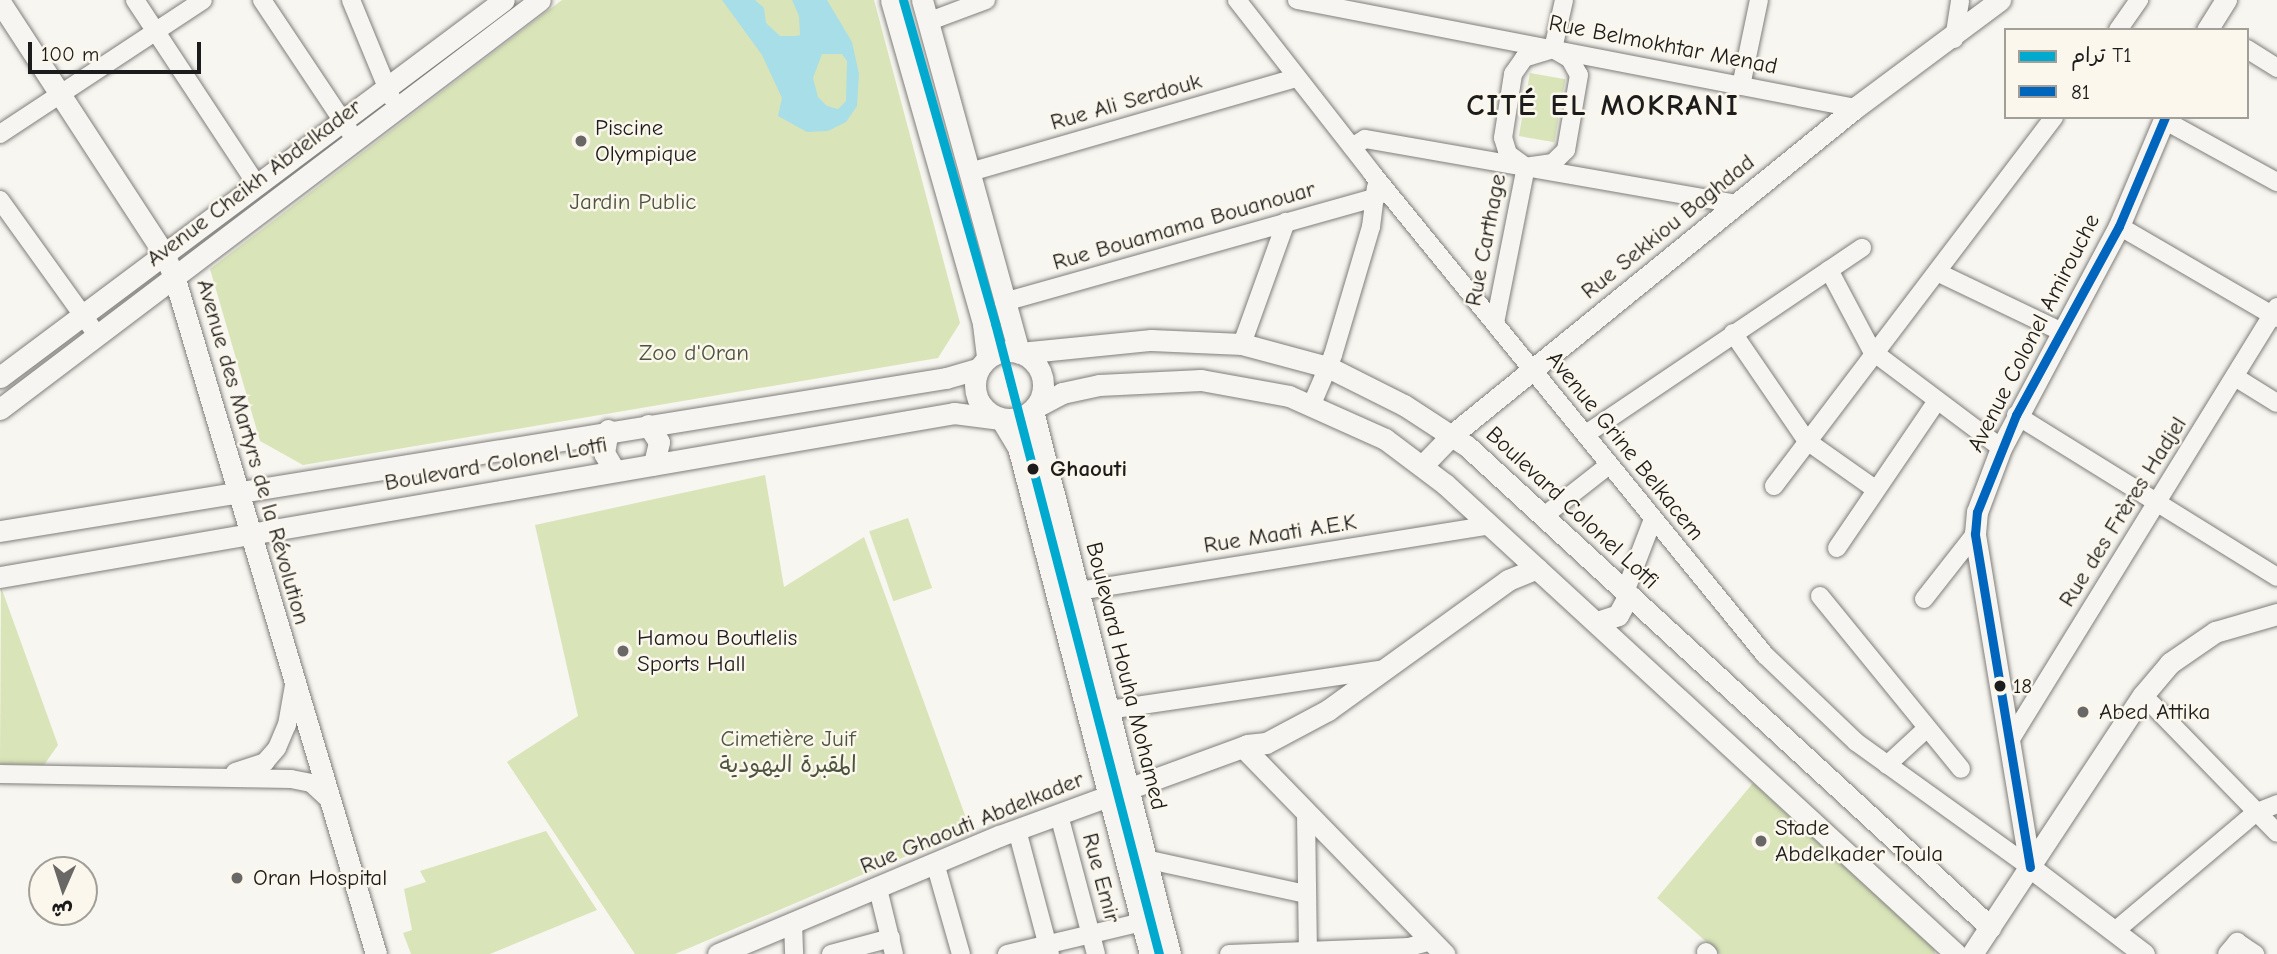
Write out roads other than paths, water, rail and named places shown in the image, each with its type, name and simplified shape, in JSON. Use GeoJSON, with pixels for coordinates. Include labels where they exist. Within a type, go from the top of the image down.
{"type":"FeatureCollection","features":[{"type":"Feature","properties":{"kind":"main road","name":"Avenue Cheikh Abdelkader"},"geometry":{"type":"LineString","coordinates":[[0,409],[540,0]]}},
{"type":"Feature","properties":{"kind":"main road"},"geometry":{"type":"LineString","coordinates":[[891,0],[983,324],[982,363],[974,390],[979,403],[1001,419],[1019,418],[1078,389],[1175,380],[1240,385],[1312,404],[1385,439],[1423,465],[1490,525],[1956,954]]}},
{"type":"Feature","properties":{"kind":"main road"},"geometry":{"type":"LineString","coordinates":[[922,0],[1020,353],[1040,372],[1043,390],[1035,409]]}},
{"type":"Feature","properties":{"kind":"main road","name":"Rue Sekkiou Baghdad"},"geometry":{"type":"LineString","coordinates":[[1459,440],[1471,421],[1855,107],[1954,38],[2000,0]]}},
{"type":"Feature","properties":{"kind":"main road"},"geometry":{"type":"LineString","coordinates":[[2212,28],[2226,0],[2243,0]]}},
{"type":"Feature","properties":{"kind":"main road","name":"Avenue des Martyrs de la Révolution"},"geometry":{"type":"LineString","coordinates":[[0,2],[164,254],[174,276],[327,798],[376,954]]}},
{"type":"Feature","properties":{"kind":"main road","name":"Avenue Cheikh Abdelkader"},"geometry":{"type":"LineString","coordinates":[[0,377],[387,89],[491,4]]}},
{"type":"Feature","properties":{"kind":"main road","name":"Avenue Colonel Amirouche"},"geometry":{"type":"LineString","coordinates":[[2030,867],[1975,534],[1978,512],[2001,448],[2119,226],[2165,119]]}},
{"type":"Feature","properties":{"kind":"main road","name":"Boulevard Colonel Lotfi"},"geometry":{"type":"LineString","coordinates":[[1020,353],[1151,340],[1242,344],[1328,367],[1380,391],[1459,440],[1990,927]]}},
{"type":"Feature","properties":{"kind":"main road"},"geometry":{"type":"LineString","coordinates":[[982,363],[1002,351],[1020,353]]}},
{"type":"Feature","properties":{"kind":"main road","name":"Boulevard Colonel Lotfi"},"geometry":{"type":"LineString","coordinates":[[0,531],[237,494],[608,430],[946,378],[982,363]]}},
{"type":"Feature","properties":{"kind":"main road","name":"Boulevard Houha Mohamed"},"geometry":{"type":"LineString","coordinates":[[1035,409],[1170,954]]}},
{"type":"Feature","properties":{"kind":"main road","name":"Boulevard Colonel Lotfi"},"geometry":{"type":"LineString","coordinates":[[0,577],[954,413],[1001,419]]}},
{"type":"Feature","properties":{"kind":"main road","name":"Boulevard Houha Mohamed"},"geometry":{"type":"LineString","coordinates":[[1001,419],[1018,447],[1107,798],[1150,954]]}},
{"type":"Feature","properties":{"kind":"main road"},"geometry":{"type":"LineString","coordinates":[[648,425],[659,442],[654,464]]}},
{"type":"Feature","properties":{"kind":"main road"},"geometry":{"type":"LineString","coordinates":[[608,430],[604,453],[615,471]]}},
{"type":"Feature","properties":{"kind":"main road"},"geometry":{"type":"LineString","coordinates":[[1423,465],[1459,440]]}},
{"type":"Feature","properties":{"kind":"main road","name":"Rue Ghaouti Abdelkader"},"geometry":{"type":"LineString","coordinates":[[718,954],[1017,830],[1245,746],[1266,743],[1328,710],[1338,699],[1530,562]]}},
{"type":"Feature","properties":{"kind":"main road"},"geometry":{"type":"LineString","coordinates":[[1597,622],[1618,615],[1627,594]]}},
{"type":"Feature","properties":{"kind":"main road"},"geometry":{"type":"LineString","coordinates":[[1617,640],[1628,618],[1646,611]]}},
{"type":"Feature","properties":{"kind":"main road"},"geometry":{"type":"LineString","coordinates":[[1972,954],[2143,695],[2170,663],[2215,632],[2277,614]]}},
{"type":"Feature","properties":{"kind":"main road"},"geometry":{"type":"LineString","coordinates":[[1245,746],[1306,813],[1438,948]]}},
{"type":"Feature","properties":{"kind":"main road"},"geometry":{"type":"LineString","coordinates":[[2030,867],[2144,954]]}},
{"type":"Feature","properties":{"kind":"street"},"geometry":{"type":"LineString","coordinates":[[135,0],[257,185]]}},
{"type":"Feature","properties":{"kind":"street"},"geometry":{"type":"LineString","coordinates":[[0,134],[203,0]]}},
{"type":"Feature","properties":{"kind":"street"},"geometry":{"type":"LineString","coordinates":[[262,0],[356,141]]}},
{"type":"Feature","properties":{"kind":"street"},"geometry":{"type":"LineString","coordinates":[[351,0],[396,110]]}},
{"type":"Feature","properties":{"kind":"street"},"geometry":{"type":"LineString","coordinates":[[930,21],[986,0]]}},
{"type":"Feature","properties":{"kind":"street","name":"Avenue Grine Belkacem"},"geometry":{"type":"LineString","coordinates":[[1237,0],[1296,78],[1586,434],[1608,465],[1801,694],[1886,765],[2030,867]]}},
{"type":"Feature","properties":{"kind":"street","name":"Rue Belmokhtar Menad"},"geometry":{"type":"LineString","coordinates":[[1297,0],[1367,6],[1553,49],[1855,107]]}},
{"type":"Feature","properties":{"kind":"street"},"geometry":{"type":"LineString","coordinates":[[1553,49],[1564,0]]}},
{"type":"Feature","properties":{"kind":"street"},"geometry":{"type":"LineString","coordinates":[[1741,86],[1759,0]]}},
{"type":"Feature","properties":{"kind":"street"},"geometry":{"type":"LineString","coordinates":[[1954,38],[1960,0]]}},
{"type":"Feature","properties":{"kind":"street"},"geometry":{"type":"LineString","coordinates":[[2119,28],[2139,0]]}},
{"type":"Feature","properties":{"kind":"street"},"geometry":{"type":"LineString","coordinates":[[1553,49],[1570,58],[1579,75],[1566,150],[1553,163],[1525,167],[1508,154],[1503,138],[1513,74],[1524,58],[1553,49]]}},
{"type":"Feature","properties":{"kind":"street"},"geometry":{"type":"LineString","coordinates":[[2249,50],[2277,68]]}},
{"type":"Feature","properties":{"kind":"street","name":"Rue Ali Serdouk"},"geometry":{"type":"LineString","coordinates":[[970,172],[1296,78]]}},
{"type":"Feature","properties":{"kind":"street"},"geometry":{"type":"LineString","coordinates":[[1774,486],[1872,351],[1940,273],[2053,119]]}},
{"type":"Feature","properties":{"kind":"street"},"geometry":{"type":"LineString","coordinates":[[2167,119],[2277,182]]}},
{"type":"Feature","properties":{"kind":"street"},"geometry":{"type":"LineString","coordinates":[[1352,147],[1365,139],[1737,204]]}},
{"type":"Feature","properties":{"kind":"street","name":"Rue Carthage"},"geometry":{"type":"LineString","coordinates":[[1494,323],[1525,167]]}},
{"type":"Feature","properties":{"kind":"street"},"geometry":{"type":"LineString","coordinates":[[1312,404],[1328,367],[1374,215],[1377,197],[1372,173]]}},
{"type":"Feature","properties":{"kind":"street","name":"Rue Bouamama Bouanouar"},"geometry":{"type":"LineString","coordinates":[[1004,302],[1377,197]]}},
{"type":"Feature","properties":{"kind":"street"},"geometry":{"type":"LineString","coordinates":[[0,200],[97,335]]}},
{"type":"Feature","properties":{"kind":"street"},"geometry":{"type":"LineString","coordinates":[[1374,215],[1386,205],[1403,211]]}},
{"type":"Feature","properties":{"kind":"street"},"geometry":{"type":"LineString","coordinates":[[1242,344],[1286,222]]}},
{"type":"Feature","properties":{"kind":"street"},"geometry":{"type":"LineString","coordinates":[[2119,226],[2275,314]]}},
{"type":"Feature","properties":{"kind":"street"},"geometry":{"type":"LineString","coordinates":[[1586,434],[1862,248]]}},
{"type":"Feature","properties":{"kind":"street"},"geometry":{"type":"LineString","coordinates":[[1829,271],[1872,351],[2001,448]]}},
{"type":"Feature","properties":{"kind":"street"},"geometry":{"type":"LineString","coordinates":[[1940,273],[2062,332]]}},
{"type":"Feature","properties":{"kind":"street","name":"Rue des Frères Hadjel"},"geometry":{"type":"LineString","coordinates":[[2009,741],[2275,314]]}},
{"type":"Feature","properties":{"kind":"street"},"geometry":{"type":"LineString","coordinates":[[1733,333],[1807,441],[1875,489]]}},
{"type":"Feature","properties":{"kind":"street"},"geometry":{"type":"LineString","coordinates":[[2235,377],[2277,403]]}},
{"type":"Feature","properties":{"kind":"street"},"geometry":{"type":"LineString","coordinates":[[1837,548],[1937,401]]}},
{"type":"Feature","properties":{"kind":"street"},"geometry":{"type":"LineString","coordinates":[[2017,415],[2277,577]]}},
{"type":"Feature","properties":{"kind":"street"},"geometry":{"type":"LineString","coordinates":[[1544,516],[1608,465]]}},
{"type":"Feature","properties":{"kind":"street"},"geometry":{"type":"LineString","coordinates":[[1627,594],[1653,519]]}},
{"type":"Feature","properties":{"kind":"street","name":"Rue Maati A.E.K"},"geometry":{"type":"LineString","coordinates":[[1079,591],[1490,525]]}},
{"type":"Feature","properties":{"kind":"street"},"geometry":{"type":"LineString","coordinates":[[1924,599],[1975,534]]}},
{"type":"Feature","properties":{"kind":"street"},"geometry":{"type":"LineString","coordinates":[[1820,596],[1961,769]]}},
{"type":"Feature","properties":{"kind":"street"},"geometry":{"type":"LineString","coordinates":[[1108,710],[1380,670]]}},
{"type":"Feature","properties":{"kind":"street"},"geometry":{"type":"LineString","coordinates":[[218,775],[248,769],[271,755],[288,725],[294,687]]}},
{"type":"Feature","properties":{"kind":"street"},"geometry":{"type":"LineString","coordinates":[[2143,695],[2277,833]]}},
{"type":"Feature","properties":{"kind":"street"},"geometry":{"type":"LineString","coordinates":[[1886,765],[1926,729]]}},
{"type":"Feature","properties":{"kind":"street"},"geometry":{"type":"LineString","coordinates":[[0,774],[218,775],[301,780],[327,798]]}},
{"type":"Feature","properties":{"kind":"street"},"geometry":{"type":"LineString","coordinates":[[2115,931],[2255,813],[2277,804]]}},
{"type":"Feature","properties":{"kind":"street"},"geometry":{"type":"LineString","coordinates":[[1306,813],[1308,952]]}},
{"type":"Feature","properties":{"kind":"street","name":"Rue Emir"},"geometry":{"type":"LineString","coordinates":[[1059,815],[1096,954]]}},
{"type":"Feature","properties":{"kind":"street"},"geometry":{"type":"LineString","coordinates":[[1017,830],[1049,949]]}},
{"type":"Feature","properties":{"kind":"street"},"geometry":{"type":"LineString","coordinates":[[1145,859],[1306,894]]}},
{"type":"Feature","properties":{"kind":"street"},"geometry":{"type":"LineString","coordinates":[[935,863],[961,954]]}},
{"type":"Feature","properties":{"kind":"street"},"geometry":{"type":"LineString","coordinates":[[831,954],[892,946],[878,889]]}},
{"type":"Feature","properties":{"kind":"street"},"geometry":{"type":"LineString","coordinates":[[793,922],[794,954]]}},
{"type":"Feature","properties":{"kind":"street"},"geometry":{"type":"LineString","coordinates":[[1007,954],[1049,949],[1090,933],[1142,922]]}},
{"type":"Feature","properties":{"kind":"street"},"geometry":{"type":"LineString","coordinates":[[2227,954],[2237,942],[2255,954]]}},
{"type":"Feature","properties":{"kind":"street"},"geometry":{"type":"LineString","coordinates":[[1229,954],[1438,948]]}},
{"type":"Feature","properties":{"kind":"water"},"geometry":{"type":"Polygon","coordinates":[[[722,0],[755,0],[764,8],[766,23],[780,36],[795,36],[800,35],[799,16],[792,0],[827,0],[852,42],[859,74],[857,106],[846,122],[828,131],[807,132],[778,116],[782,98],[762,55],[722,0]],[[822,54],[813,78],[818,97],[827,106],[838,109],[846,101],[847,61],[842,54],[822,54]]]}},
{"type":"Feature","properties":{"kind":"tram line","name":"T1"},"geometry":{"type":"LineString","coordinates":[[903,0],[995,323],[1159,954]]}},
{"type":"Feature","properties":{"kind":"place","name":"Piscine Olympique"},"geometry":{"type":"Point","coordinates":[581,141]}},
{"type":"Feature","properties":{"kind":"place","name":"Ghaouti"},"geometry":{"type":"Point","coordinates":[1033,469]}},
{"type":"Feature","properties":{"kind":"place","name":"Hamou Boutlelis Sports Hall"},"geometry":{"type":"Point","coordinates":[623,651]}},
{"type":"Feature","properties":{"kind":"place","name":"18"},"geometry":{"type":"Point","coordinates":[2000,686]}},
{"type":"Feature","properties":{"kind":"place","name":"Abed Attika"},"geometry":{"type":"Point","coordinates":[2083,712]}},
{"type":"Feature","properties":{"kind":"place","name":"Stade Abdelkader Toula"},"geometry":{"type":"Point","coordinates":[1761,841]}},
{"type":"Feature","properties":{"kind":"place","name":"Oran Hospital"},"geometry":{"type":"Point","coordinates":[237,878]}},
{"type":"Feature","properties":{"kind":"district","name":"CITÉ EL MOKRANI"},"geometry":{"type":"Point","coordinates":[1603,106]}},
{"type":"Feature","properties":{"kind":"park label","name":"Jardin Public"},"geometry":{"type":"Point","coordinates":[633,202]}},
{"type":"Feature","properties":{"kind":"park label","name":"Zoo d'Oran"},"geometry":{"type":"Point","coordinates":[694,353]}},
{"type":"Feature","properties":{"kind":"park label","name":"Cimetière Juif المقبرة اليهودية"},"geometry":{"type":"Point","coordinates":[788,752]}}]}
